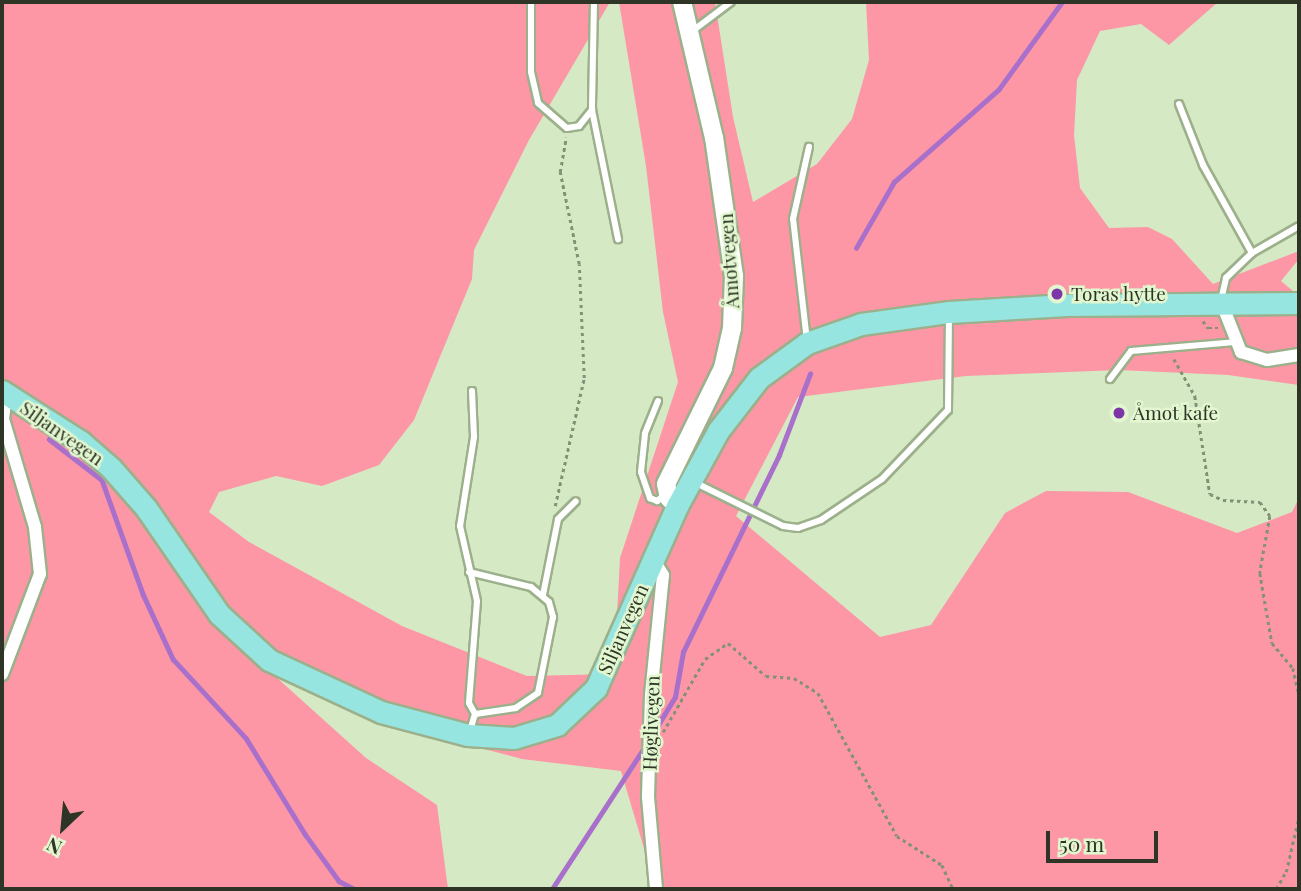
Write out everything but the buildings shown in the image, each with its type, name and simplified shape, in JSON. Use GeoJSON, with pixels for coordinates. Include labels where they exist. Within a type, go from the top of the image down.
{"type":"FeatureCollection","features":[{"type":"Feature","properties":{"kind":"main road","name":"Åmotvegen"},"geometry":{"type":"LineString","coordinates":[[672,499],[667,478],[723,368],[733,313],[732,250],[723,188],[682,2]]}},
{"type":"Feature","properties":{"kind":"main road","name":"Siljanvegen"},"geometry":{"type":"LineString","coordinates":[[4,392],[80,441],[111,468],[146,508],[219,614],[255,650],[341,697],[468,735],[528,736],[557,724],[578,709],[614,655],[653,559],[672,499],[690,480],[744,394],[774,365],[807,343],[861,324],[949,312],[1299,303]]}},
{"type":"Feature","properties":{"kind":"street"},"geometry":{"type":"LineString","coordinates":[[1222,304],[1235,342],[1248,356],[1266,360],[1299,355]]}},
{"type":"Feature","properties":{"kind":"street"},"geometry":{"type":"LineString","coordinates":[[2,674],[40,575],[35,527],[3,419],[4,392]]}},
{"type":"Feature","properties":{"kind":"street","name":"Høglivegen"},"geometry":{"type":"LineString","coordinates":[[653,559],[663,584],[651,701],[649,755],[656,889]]}},
{"type":"Feature","properties":{"kind":"lane"},"geometry":{"type":"LineString","coordinates":[[531,2],[535,96],[549,116],[567,128],[579,126],[592,110]]}},
{"type":"Feature","properties":{"kind":"lane"},"geometry":{"type":"LineString","coordinates":[[594,2],[592,110],[618,239]]}},
{"type":"Feature","properties":{"kind":"lane"},"geometry":{"type":"LineString","coordinates":[[690,33],[731,2]]}},
{"type":"Feature","properties":{"kind":"lane"},"geometry":{"type":"LineString","coordinates":[[1179,104],[1203,165],[1252,253]]}},
{"type":"Feature","properties":{"kind":"lane"},"geometry":{"type":"LineString","coordinates":[[807,343],[801,321],[793,219],[809,147]]}},
{"type":"Feature","properties":{"kind":"lane"},"geometry":{"type":"LineString","coordinates":[[1222,304],[1226,278],[1252,253],[1299,226]]}},
{"type":"Feature","properties":{"kind":"lane"},"geometry":{"type":"LineString","coordinates":[[690,480],[783,526],[798,528],[821,520],[882,479],[948,410],[949,312]]}},
{"type":"Feature","properties":{"kind":"lane"},"geometry":{"type":"LineString","coordinates":[[1110,379],[1131,351],[1235,342]]}},
{"type":"Feature","properties":{"kind":"lane"},"geometry":{"type":"LineString","coordinates":[[468,735],[475,714],[469,703],[478,617],[460,526],[474,437],[472,391]]}},
{"type":"Feature","properties":{"kind":"lane"},"geometry":{"type":"LineString","coordinates":[[658,401],[645,433],[641,472],[650,498],[657,501],[672,499]]}},
{"type":"Feature","properties":{"kind":"lane"},"geometry":{"type":"LineString","coordinates":[[475,714],[516,708],[538,693],[553,617],[543,595],[558,519],[576,501]]}},
{"type":"Feature","properties":{"kind":"lane"},"geometry":{"type":"LineString","coordinates":[[469,572],[517,581],[543,595]]}},
{"type":"Feature","properties":{"kind":"path"},"geometry":{"type":"LineString","coordinates":[[558,519],[555,503],[584,378],[585,341],[579,264],[560,172],[567,128]]}},
{"type":"Feature","properties":{"kind":"path"},"geometry":{"type":"LineString","coordinates":[[1172,348],[1175,367],[1195,396],[1210,494],[1223,500],[1260,502],[1270,516],[1260,573],[1272,643],[1293,668],[1299,695]]}},
{"type":"Feature","properties":{"kind":"path"},"geometry":{"type":"LineString","coordinates":[[649,755],[705,659],[728,643],[766,676],[794,678],[818,693],[897,836],[942,865],[953,889]]}},
{"type":"Feature","properties":{"kind":"path"},"geometry":{"type":"LineString","coordinates":[[1276,889],[1286,872],[1299,816]]}},
{"type":"Feature","properties":{"kind":"shaded area"},"geometry":{"type":"Polygon","coordinates":[[[2,2],[610,2],[529,140],[474,250],[472,279],[414,420],[379,465],[322,486],[276,476],[219,492],[209,512],[249,542],[402,626],[527,676],[614,674],[620,558],[678,382],[663,312],[646,166],[619,2],[715,2],[733,117],[753,202],[817,164],[852,119],[869,60],[866,2],[1218,2],[1169,45],[1141,24],[1100,31],[1077,80],[1074,135],[1080,188],[1109,228],[1148,227],[1172,239],[1213,284],[1299,251],[1299,259],[1281,281],[1299,296],[1299,385],[1228,375],[1119,370],[966,376],[798,397],[736,516],[880,637],[931,625],[1005,513],[1046,491],[1128,492],[1237,533],[1292,512],[1299,498],[1299,889],[656,889],[621,771],[522,759],[438,737],[256,659],[366,758],[437,805],[448,889],[2,889],[2,2]]]}},
{"type":"Feature","properties":{"kind":"waterway"},"geometry":{"type":"LineString","coordinates":[[856,248],[894,182],[999,89],[1062,2]]}},
{"type":"Feature","properties":{"kind":"waterway"},"geometry":{"type":"LineString","coordinates":[[653,733],[675,697],[683,652],[779,455],[810,374]]}},
{"type":"Feature","properties":{"kind":"waterway"},"geometry":{"type":"LineString","coordinates":[[49,439],[102,480],[143,594],[173,659],[246,738],[305,834],[339,881],[355,889]]}},
{"type":"Feature","properties":{"kind":"waterway"},"geometry":{"type":"LineString","coordinates":[[552,889],[647,743]]}},
{"type":"Feature","properties":{"kind":"place","name":"Toras hytte"},"geometry":{"type":"Point","coordinates":[1057,294]}},
{"type":"Feature","properties":{"kind":"place","name":"Åmot kafe"},"geometry":{"type":"Point","coordinates":[1119,413]}}]}
